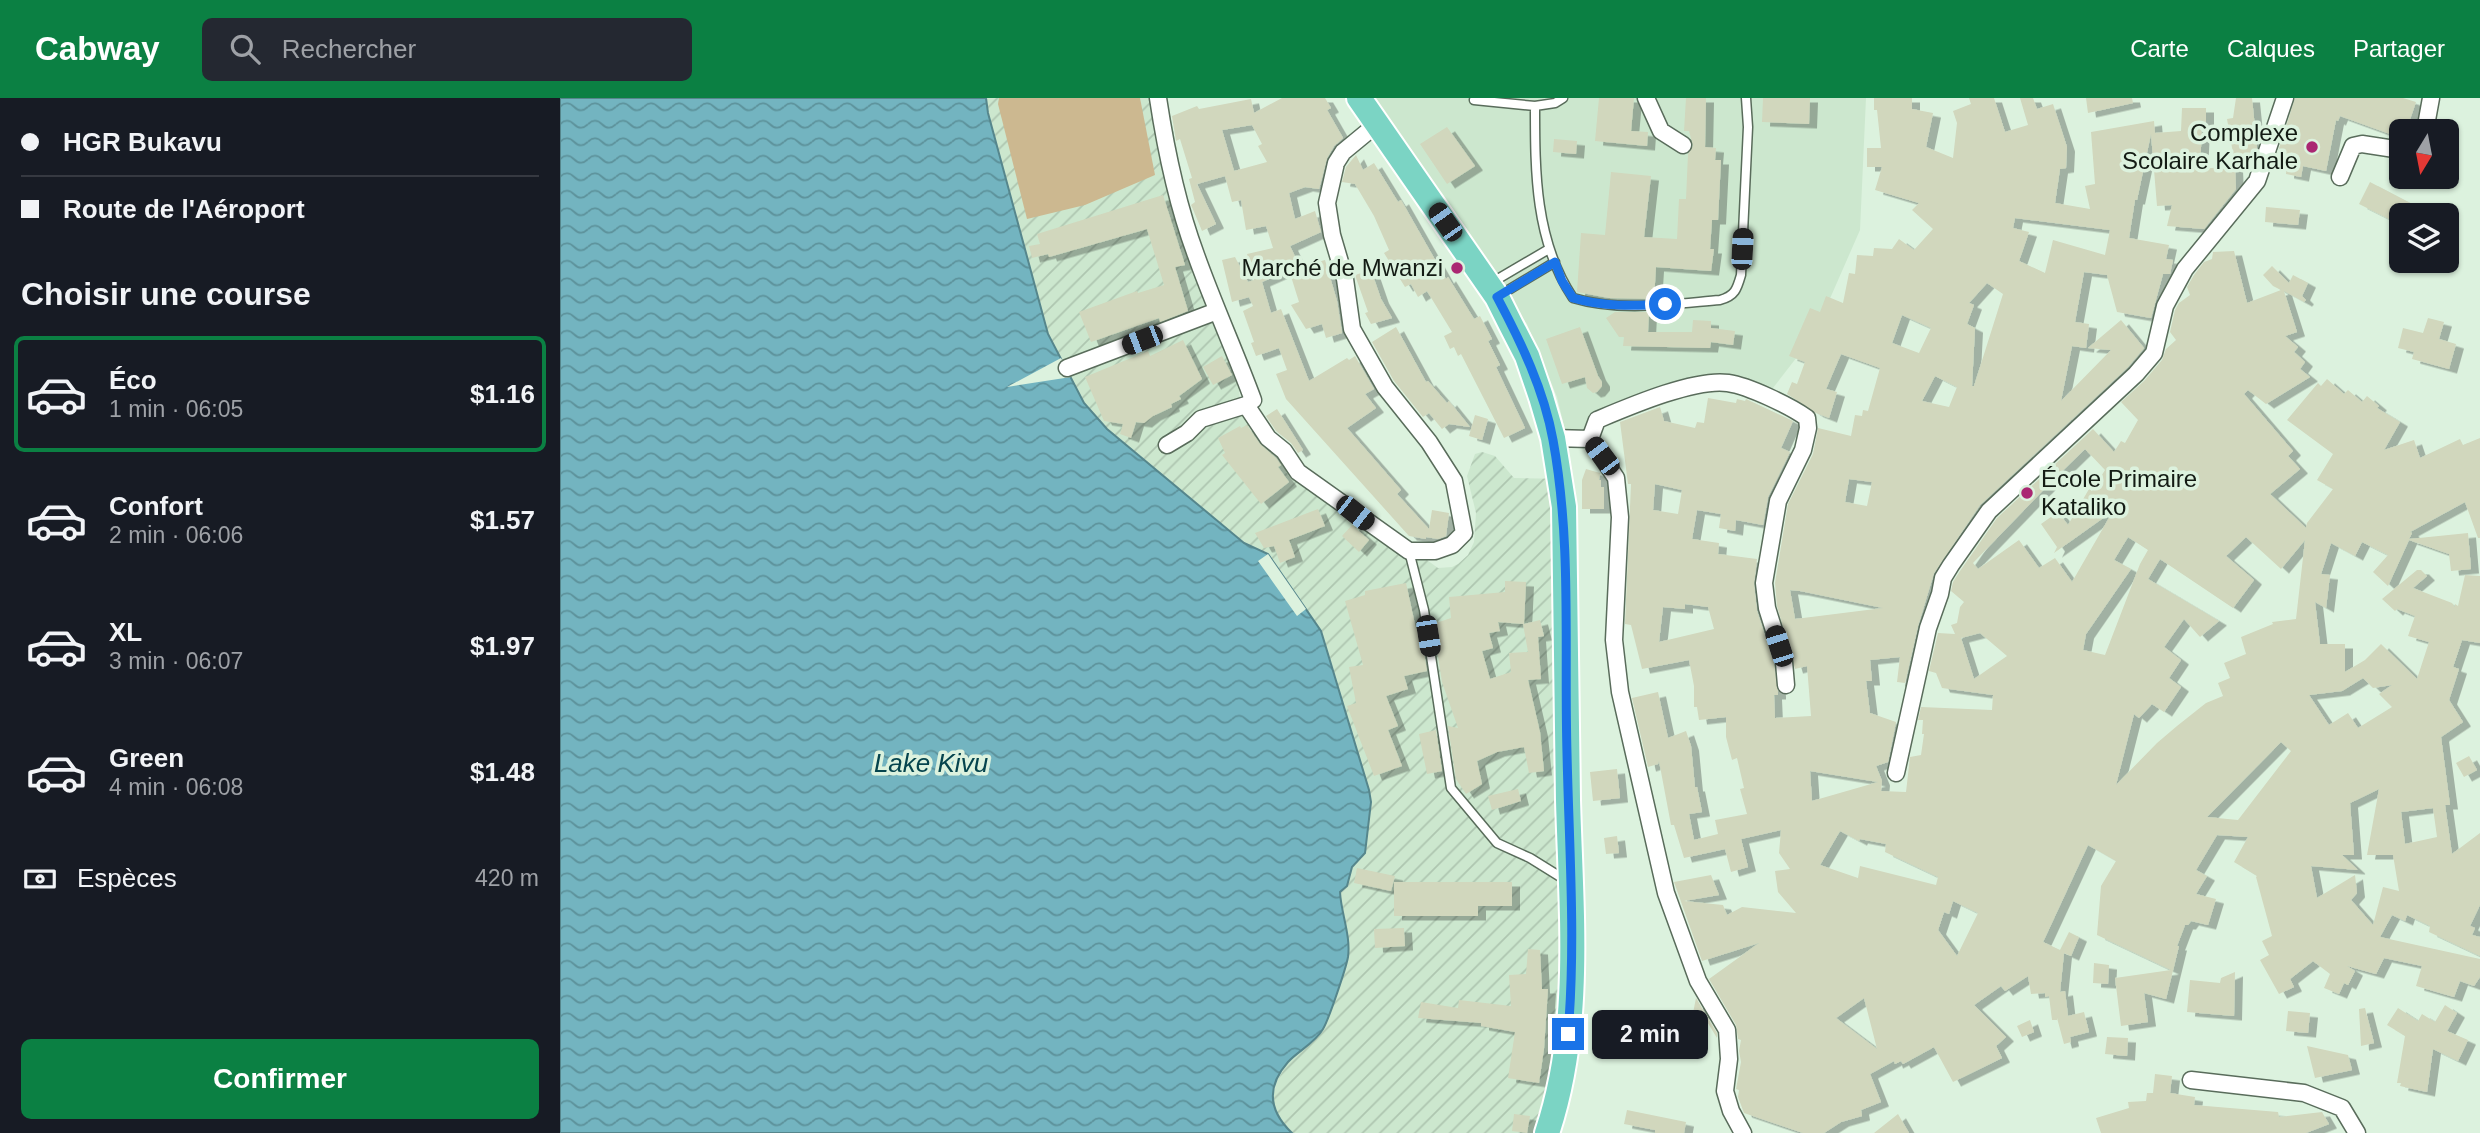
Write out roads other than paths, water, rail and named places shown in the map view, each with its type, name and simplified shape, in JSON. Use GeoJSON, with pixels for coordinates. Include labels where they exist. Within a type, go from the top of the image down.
{"type":"FeatureCollection","features":[{"type":"Feature","properties":{"kind":"highway"},"geometry":{"type":"LineString","coordinates":[[1359,98],[1492,291],[1527,356],[1553,438],[1564,507],[1573,964],[1566,1057],[1559,1094],[1547,1133]]}},
{"type":"Feature","properties":{"kind":"street"},"geometry":{"type":"LineString","coordinates":[[1158,98],[1176,191],[1195,252],[1253,400],[1246,405],[1202,419],[1187,433],[1167,445]]}},
{"type":"Feature","properties":{"kind":"street"},"geometry":{"type":"LineString","coordinates":[[1646,98],[1661,131],[1683,145]]}},
{"type":"Feature","properties":{"kind":"street"},"geometry":{"type":"LineString","coordinates":[[1896,773],[1928,628],[1943,578],[1989,511],[2136,374],[2154,353],[2165,306],[2185,269],[2257,181],[2285,98]]}},
{"type":"Feature","properties":{"kind":"street"},"geometry":{"type":"LineString","coordinates":[[2427,119],[2431,98]]}},
{"type":"Feature","properties":{"kind":"street"},"geometry":{"type":"LineString","coordinates":[[1246,405],[1268,438],[1284,451],[1298,472],[1409,551],[1435,551],[1452,545],[1464,533],[1454,481],[1429,442],[1385,387],[1353,329],[1345,279],[1332,235],[1327,203],[1336,163],[1343,152],[1377,124]]}},
{"type":"Feature","properties":{"kind":"street"},"geometry":{"type":"LineString","coordinates":[[2340,177],[2353,146],[2362,144],[2389,148]]}},
{"type":"Feature","properties":{"kind":"street"},"geometry":{"type":"LineString","coordinates":[[1067,368],[1217,311]]}},
{"type":"Feature","properties":{"kind":"street"},"geometry":{"type":"LineString","coordinates":[[1590,439],[1597,420],[1636,404],[1706,383],[1728,383],[1794,409],[1807,418],[1808,428],[1803,450],[1778,501],[1764,583],[1767,608],[1784,662],[1786,685]]}},
{"type":"Feature","properties":{"kind":"street"},"geometry":{"type":"LineString","coordinates":[[1553,438],[1590,439]]}},
{"type":"Feature","properties":{"kind":"street"},"geometry":{"type":"LineString","coordinates":[[1590,439],[1616,478],[1620,517],[1614,640],[1620,692],[1666,893],[1698,981],[1727,1030],[1729,1059],[1725,1091],[1731,1111],[1743,1133]]}},
{"type":"Feature","properties":{"kind":"street"},"geometry":{"type":"LineString","coordinates":[[2190,1080],[2304,1093],[2342,1108],[2357,1133]]}},
{"type":"Feature","properties":{"kind":"lane"},"geometry":{"type":"LineString","coordinates":[[1474,100],[1535,106],[1555,103],[1563,98]]}},
{"type":"Feature","properties":{"kind":"lane"},"geometry":{"type":"LineString","coordinates":[[1535,106],[1539,204],[1549,249],[1562,281],[1573,298],[1589,303],[1639,306],[1720,300],[1730,297],[1737,290],[1741,275],[1748,127],[1746,98]]}},
{"type":"Feature","properties":{"kind":"lane"},"geometry":{"type":"LineString","coordinates":[[1492,291],[1549,249]]}},
{"type":"Feature","properties":{"kind":"lane"},"geometry":{"type":"LineString","coordinates":[[1492,291],[1555,262]]}},
{"type":"Feature","properties":{"kind":"lane"},"geometry":{"type":"LineString","coordinates":[[1409,551],[1424,610],[1451,789],[1497,843],[1530,858],[1570,883]]}},
{"type":"Feature","properties":{"kind":"water","name":"Lake Kivu"},"geometry":{"type":"Polygon","coordinates":[[[560,98],[986,98],[1048,334],[1084,403],[1107,429],[1244,543],[1268,554],[1321,631],[1369,790],[1371,802],[1365,853],[1352,867],[1347,886],[1340,892],[1349,949],[1341,982],[1323,1029],[1316,1039],[1288,1062],[1273,1090],[1275,1108],[1292,1133],[560,1133],[560,98]]]}},
{"type":"Feature","properties":{"kind":"place","name":"Complexe Scolaire Karhale"},"geometry":{"type":"Point","coordinates":[2312,147]}},
{"type":"Feature","properties":{"kind":"place","name":"Marché de Mwanzi"},"geometry":{"type":"Point","coordinates":[1457,268]}},
{"type":"Feature","properties":{"kind":"place","name":"École Primaire Kataliko"},"geometry":{"type":"Point","coordinates":[2027,493]}}]}
